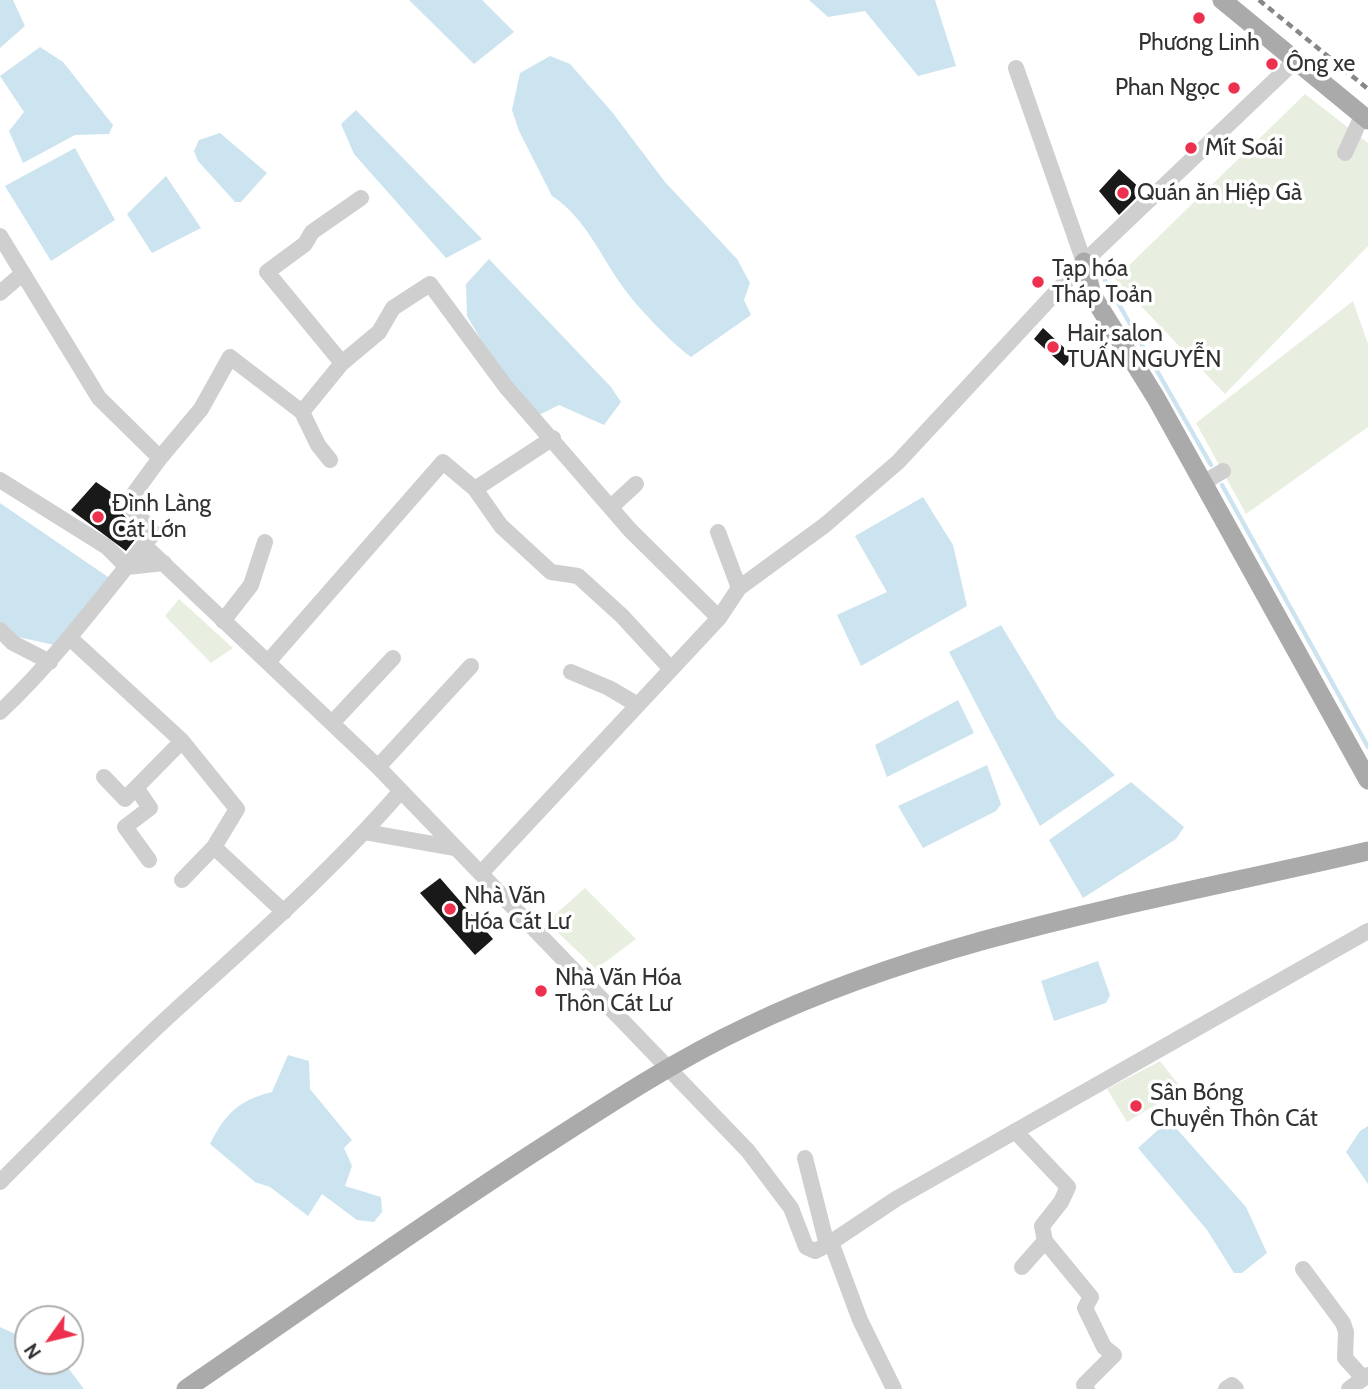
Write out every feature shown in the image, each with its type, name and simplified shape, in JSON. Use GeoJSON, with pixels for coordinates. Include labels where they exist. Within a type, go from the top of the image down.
{"type":"FeatureCollection","features":[{"type":"Feature","properties":{"kind":"main road"},"geometry":{"type":"LineString","coordinates":[[1222,0],[1365,118]]}},
{"type":"Feature","properties":{"kind":"main road"},"geometry":{"type":"LineString","coordinates":[[1084,262],[1092,295],[1145,380],[1368,780]]}},
{"type":"Feature","properties":{"kind":"main road"},"geometry":{"type":"LineString","coordinates":[[186,1389],[449,1207],[667,1067],[748,1026],[899,966],[1042,926],[1368,851]]}},
{"type":"Feature","properties":{"kind":"street"},"geometry":{"type":"LineString","coordinates":[[482,872],[719,618],[739,588],[825,525],[898,462],[1084,262],[1295,61]]}},
{"type":"Feature","properties":{"kind":"street"},"geometry":{"type":"LineString","coordinates":[[1016,68],[1084,262]]}},
{"type":"Feature","properties":{"kind":"street"},"geometry":{"type":"LineString","coordinates":[[1345,153],[1365,118]]}},
{"type":"Feature","properties":{"kind":"street"},"geometry":{"type":"LineString","coordinates":[[342,363],[267,272],[305,244],[312,232],[354,198]]}},
{"type":"Feature","properties":{"kind":"street"},"geometry":{"type":"LineString","coordinates":[[0,236],[99,398],[160,458]]}},
{"type":"Feature","properties":{"kind":"street"},"geometry":{"type":"LineString","coordinates":[[0,293],[22,274]]}},
{"type":"Feature","properties":{"kind":"street"},"geometry":{"type":"LineString","coordinates":[[302,412],[342,363],[379,332],[393,308],[430,284],[506,387],[611,507],[719,618]]}},
{"type":"Feature","properties":{"kind":"street"},"geometry":{"type":"LineString","coordinates":[[1061,286],[1092,295]]}},
{"type":"Feature","properties":{"kind":"street"},"geometry":{"type":"LineString","coordinates":[[0,712],[71,639],[84,618],[154,533],[127,503],[201,409],[230,357],[302,412],[318,445],[330,460]]}},
{"type":"Feature","properties":{"kind":"street"},"geometry":{"type":"LineString","coordinates":[[475,489],[553,438]]}},
{"type":"Feature","properties":{"kind":"street"},"geometry":{"type":"LineString","coordinates":[[268,662],[443,462],[475,489],[501,526],[551,572],[578,576],[622,616],[670,668]]}},
{"type":"Feature","properties":{"kind":"street"},"geometry":{"type":"LineString","coordinates":[[1203,483],[1223,471]]}},
{"type":"Feature","properties":{"kind":"street"},"geometry":{"type":"LineString","coordinates":[[0,480],[107,547],[127,567]]}},
{"type":"Feature","properties":{"kind":"street"},"geometry":{"type":"LineString","coordinates":[[611,507],[636,484]]}},
{"type":"Feature","properties":{"kind":"street"},"geometry":{"type":"LineString","coordinates":[[718,532],[739,588]]}},
{"type":"Feature","properties":{"kind":"street"},"geometry":{"type":"LineString","coordinates":[[223,621],[251,585],[265,542]]}},
{"type":"Feature","properties":{"kind":"street"},"geometry":{"type":"LineString","coordinates":[[144,545],[378,767],[455,848],[482,872],[536,936],[748,1151],[791,1208],[806,1247],[815,1251],[896,1199],[1368,931]]}},
{"type":"Feature","properties":{"kind":"street"},"geometry":{"type":"LineString","coordinates":[[127,567],[163,563]]}},
{"type":"Feature","properties":{"kind":"street"},"geometry":{"type":"LineString","coordinates":[[0,630],[13,643],[50,662]]}},
{"type":"Feature","properties":{"kind":"street"},"geometry":{"type":"LineString","coordinates":[[71,639],[182,741],[237,809],[214,847],[182,880]]}},
{"type":"Feature","properties":{"kind":"street"},"geometry":{"type":"LineString","coordinates":[[332,723],[393,658]]}},
{"type":"Feature","properties":{"kind":"street"},"geometry":{"type":"LineString","coordinates":[[378,767],[471,666]]}},
{"type":"Feature","properties":{"kind":"street"},"geometry":{"type":"LineString","coordinates":[[571,672],[609,688],[636,704]]}},
{"type":"Feature","properties":{"kind":"street"},"geometry":{"type":"LineString","coordinates":[[104,776],[125,799],[182,741]]}},
{"type":"Feature","properties":{"kind":"street"},"geometry":{"type":"LineString","coordinates":[[137,789],[149,808],[125,827],[149,860]]}},
{"type":"Feature","properties":{"kind":"street"},"geometry":{"type":"LineString","coordinates":[[0,1182],[165,1020],[284,912],[365,832],[400,792]]}},
{"type":"Feature","properties":{"kind":"street"},"geometry":{"type":"LineString","coordinates":[[365,832],[455,848]]}},
{"type":"Feature","properties":{"kind":"street"},"geometry":{"type":"LineString","coordinates":[[214,847],[284,912]]}},
{"type":"Feature","properties":{"kind":"street"},"geometry":{"type":"LineString","coordinates":[[1015,1131],[1068,1187],[1061,1202],[1042,1226],[1045,1241],[1091,1297],[1085,1308],[1104,1347],[1114,1355],[1084,1388]]}},
{"type":"Feature","properties":{"kind":"street"},"geometry":{"type":"LineString","coordinates":[[805,1158],[829,1244],[860,1320],[894,1389]]}},
{"type":"Feature","properties":{"kind":"street"},"geometry":{"type":"LineString","coordinates":[[1022,1267],[1045,1241]]}},
{"type":"Feature","properties":{"kind":"street"},"geometry":{"type":"LineString","coordinates":[[1303,1269],[1339,1317],[1346,1332],[1345,1358],[1366,1377],[1349,1389]]}},
{"type":"Feature","properties":{"kind":"street"},"geometry":{"type":"LineString","coordinates":[[1226,1389],[1232,1385],[1236,1389]]}},
{"type":"Feature","properties":{"kind":"green space"},"geometry":{"type":"Polygon","coordinates":[[[1305,94],[1368,143],[1368,246],[1225,394],[1115,279],[1305,94]]]}},
{"type":"Feature","properties":{"kind":"green space"},"geometry":{"type":"Polygon","coordinates":[[[1353,301],[1368,344],[1368,427],[1246,514],[1196,423],[1353,301]]]}},
{"type":"Feature","properties":{"kind":"green space"},"geometry":{"type":"Polygon","coordinates":[[[179,599],[233,648],[211,663],[165,616],[179,599]]]}},
{"type":"Feature","properties":{"kind":"green space"},"geometry":{"type":"Polygon","coordinates":[[[585,888],[636,939],[596,969],[547,922],[585,888]]]}},
{"type":"Feature","properties":{"kind":"green space","name":"Sân Bóng Chuyền Thôn Cát"},"geometry":{"type":"Polygon","coordinates":[[[1160,1061],[1182,1089],[1127,1122],[1107,1089],[1160,1061]]]}},
{"type":"Feature","properties":{"kind":"water"},"geometry":{"type":"Polygon","coordinates":[[[0,0],[13,0],[25,26],[0,48],[0,0]]]}},
{"type":"Feature","properties":{"kind":"water"},"geometry":{"type":"Polygon","coordinates":[[[409,0],[482,0],[514,32],[474,64],[409,0]]]}},
{"type":"Feature","properties":{"kind":"water"},"geometry":{"type":"Polygon","coordinates":[[[809,0],[935,0],[956,66],[918,76],[865,11],[828,17],[809,0]]]}},
{"type":"Feature","properties":{"kind":"water"},"geometry":{"type":"Polygon","coordinates":[[[40,47],[63,62],[113,125],[109,134],[75,135],[23,163],[9,131],[24,112],[0,76],[40,47]]]}},
{"type":"Feature","properties":{"kind":"water"},"geometry":{"type":"Polygon","coordinates":[[[550,56],[570,64],[612,112],[665,182],[737,259],[750,283],[744,300],[751,315],[691,357],[634,302],[576,217],[552,196],[519,131],[512,110],[520,73],[550,56]]]}},
{"type":"Feature","properties":{"kind":"water"},"geometry":{"type":"Polygon","coordinates":[[[356,110],[482,239],[446,258],[354,154],[341,124],[356,110]]]}},
{"type":"Feature","properties":{"kind":"water"},"geometry":{"type":"Polygon","coordinates":[[[220,133],[267,173],[241,202],[235,202],[198,161],[194,151],[199,140],[220,133]]]}},
{"type":"Feature","properties":{"kind":"water"},"geometry":{"type":"Polygon","coordinates":[[[75,148],[115,220],[51,261],[5,186],[75,148]]]}},
{"type":"Feature","properties":{"kind":"water"},"geometry":{"type":"Polygon","coordinates":[[[166,176],[201,228],[152,253],[127,214],[166,176]]]}},
{"type":"Feature","properties":{"kind":"water"},"geometry":{"type":"Polygon","coordinates":[[[489,259],[611,387],[621,402],[604,425],[559,405],[539,415],[491,357],[467,316],[466,284],[489,259]]]}},
{"type":"Feature","properties":{"kind":"water"},"geometry":{"type":"Polygon","coordinates":[[[923,497],[953,545],[967,606],[861,666],[837,615],[887,592],[855,536],[923,497]]]}},
{"type":"Feature","properties":{"kind":"water"},"geometry":{"type":"Polygon","coordinates":[[[0,503],[111,579],[54,645],[18,637],[0,622],[0,503]]]}},
{"type":"Feature","properties":{"kind":"water"},"geometry":{"type":"Polygon","coordinates":[[[1001,625],[1057,718],[1115,775],[1040,826],[949,652],[1001,625]]]}},
{"type":"Feature","properties":{"kind":"water"},"geometry":{"type":"Polygon","coordinates":[[[958,700],[974,733],[887,777],[875,745],[958,700]]]}},
{"type":"Feature","properties":{"kind":"water"},"geometry":{"type":"Polygon","coordinates":[[[987,765],[1001,804],[996,811],[923,848],[898,806],[987,765]]]}},
{"type":"Feature","properties":{"kind":"water"},"geometry":{"type":"Polygon","coordinates":[[[1131,782],[1184,827],[1176,839],[1083,898],[1049,840],[1131,782]]]}},
{"type":"Feature","properties":{"kind":"water"},"geometry":{"type":"Polygon","coordinates":[[[1098,961],[1110,995],[1106,1003],[1054,1021],[1041,981],[1098,961]]]}},
{"type":"Feature","properties":{"kind":"water"},"geometry":{"type":"Polygon","coordinates":[[[288,1055],[309,1061],[310,1089],[352,1140],[344,1148],[352,1166],[345,1186],[381,1197],[382,1212],[374,1222],[357,1220],[322,1194],[308,1216],[270,1187],[255,1182],[210,1144],[221,1124],[234,1110],[251,1099],[272,1092],[288,1055]]]}},
{"type":"Feature","properties":{"kind":"water"},"geometry":{"type":"Polygon","coordinates":[[[1169,1120],[1246,1207],[1267,1253],[1242,1273],[1234,1273],[1207,1230],[1138,1148],[1169,1120]]]}},
{"type":"Feature","properties":{"kind":"water"},"geometry":{"type":"Polygon","coordinates":[[[1368,1126],[1368,1184],[1346,1152],[1360,1131],[1368,1126]]]}},
{"type":"Feature","properties":{"kind":"water"},"geometry":{"type":"Polygon","coordinates":[[[0,1327],[14,1334],[14,1375],[74,1375],[84,1389],[0,1389],[0,1327]]]}},
{"type":"Feature","properties":{"kind":"building","name":"Quán ăn Hiệp Gà"},"geometry":{"type":"Polygon","coordinates":[[[1119,169],[1143,191],[1119,215],[1099,191],[1119,169]]]}},
{"type":"Feature","properties":{"kind":"building","name":"Hair salon TUẤN NGUYỄN"},"geometry":{"type":"Polygon","coordinates":[[[1043,328],[1073,356],[1064,366],[1034,339],[1043,328]]]}},
{"type":"Feature","properties":{"kind":"building"},"geometry":{"type":"Polygon","coordinates":[[[96,482],[118,497],[119,510],[140,533],[126,551],[71,510],[96,482]]]}},
{"type":"Feature","properties":{"kind":"building","name":"Nhà Văn Hóa Cát Lư"},"geometry":{"type":"Polygon","coordinates":[[[440,878],[493,939],[475,955],[420,893],[440,878]]]}},
{"type":"Feature","properties":{"kind":"waterway"},"geometry":{"type":"LineString","coordinates":[[1102,275],[1211,465]]}},
{"type":"Feature","properties":{"kind":"waterway"},"geometry":{"type":"LineString","coordinates":[[1222,485],[1368,747]]}},
{"type":"Feature","properties":{"kind":"railway"},"geometry":{"type":"LineString","coordinates":[[1259,0],[1368,89]]}},
{"type":"Feature","properties":{"kind":"place","name":"Phương Linh"},"geometry":{"type":"Point","coordinates":[1199,18]}},
{"type":"Feature","properties":{"kind":"place","name":"Ông xe"},"geometry":{"type":"Point","coordinates":[1272,64]}},
{"type":"Feature","properties":{"kind":"place","name":"Phan Ngọc"},"geometry":{"type":"Point","coordinates":[1234,88]}},
{"type":"Feature","properties":{"kind":"place","name":"Mít Soái"},"geometry":{"type":"Point","coordinates":[1191,148]}},
{"type":"Feature","properties":{"kind":"place","name":"Quán ăn Hiệp Gà"},"geometry":{"type":"Point","coordinates":[1123,193]}},
{"type":"Feature","properties":{"kind":"place","name":"Tạp hóa Tháp Toản"},"geometry":{"type":"Point","coordinates":[1038,282]}},
{"type":"Feature","properties":{"kind":"place","name":"Hair salon TUẤN NGUYỄN"},"geometry":{"type":"Point","coordinates":[1053,347]}},
{"type":"Feature","properties":{"kind":"place","name":"Đình Làng Cát Lớn"},"geometry":{"type":"Point","coordinates":[98,517]}},
{"type":"Feature","properties":{"kind":"place","name":"Nhà Văn Hóa Cát Lư"},"geometry":{"type":"Point","coordinates":[450,909]}},
{"type":"Feature","properties":{"kind":"place","name":"Nhà Văn Hóa Thôn Cát Lư"},"geometry":{"type":"Point","coordinates":[541,991]}},
{"type":"Feature","properties":{"kind":"place","name":"Sân Bóng Chuyền Thôn Cát"},"geometry":{"type":"Point","coordinates":[1136,1106]}}]}
